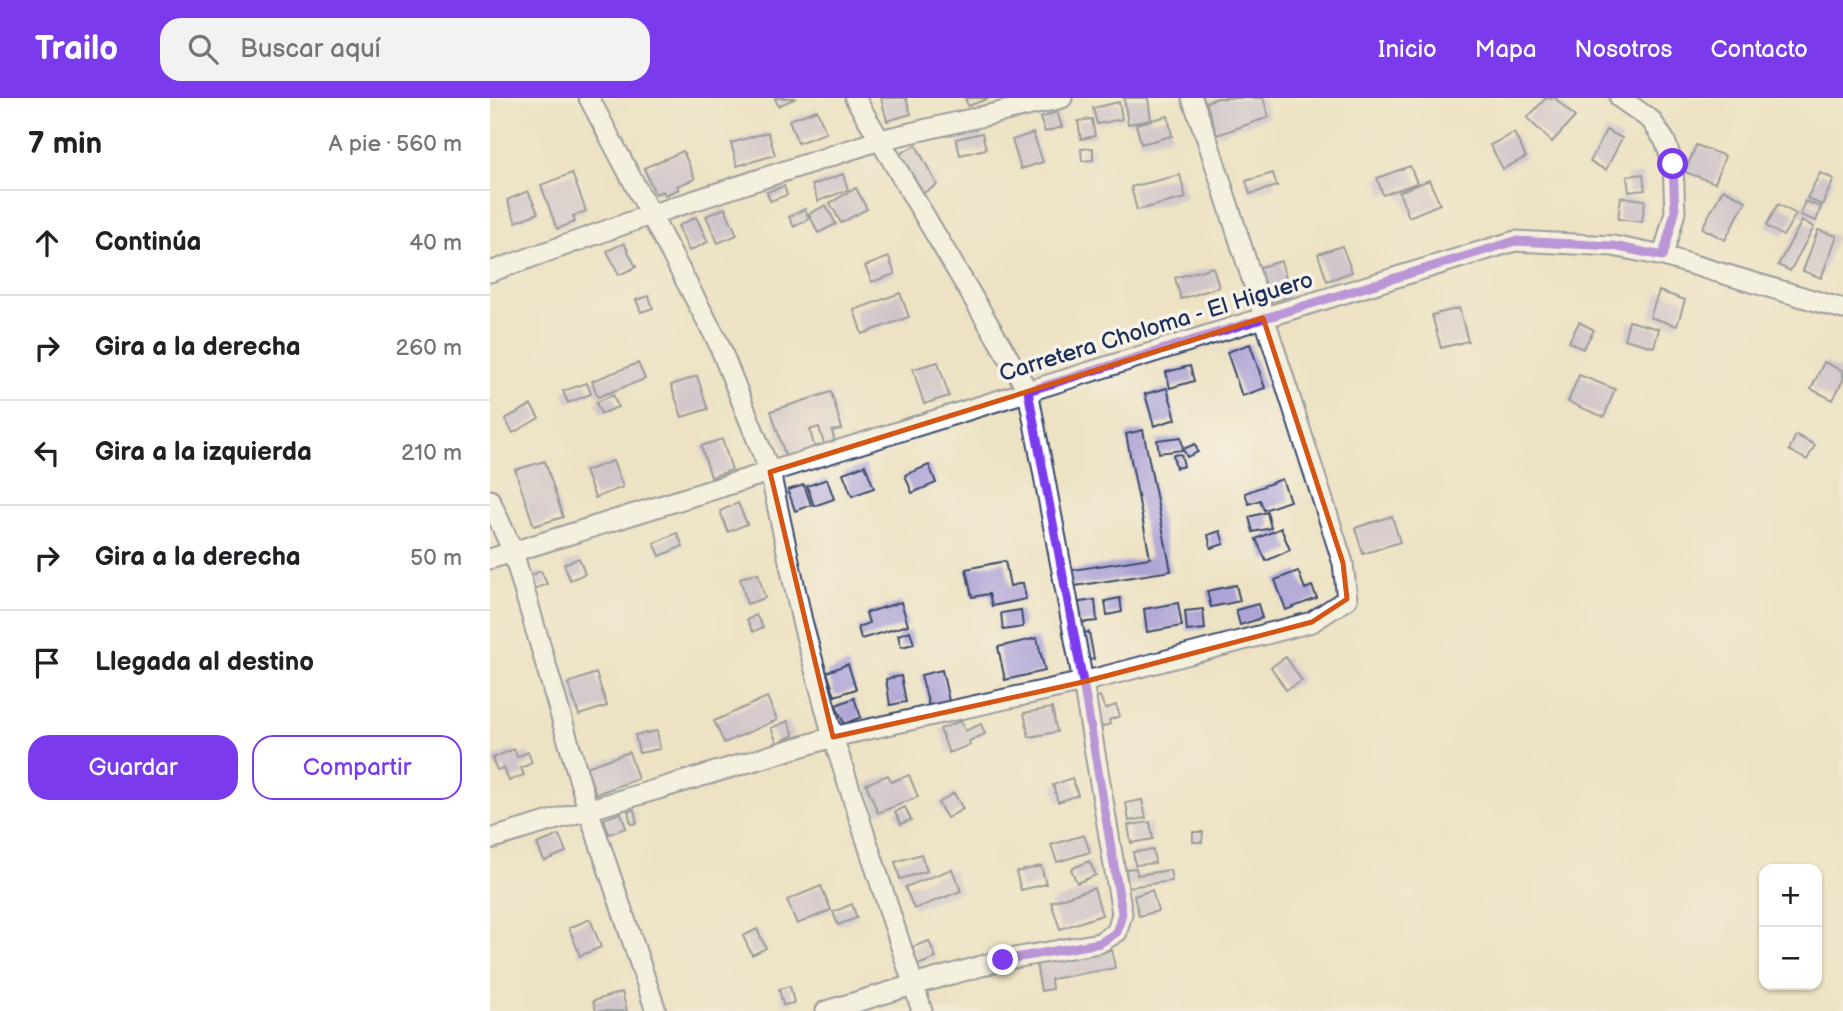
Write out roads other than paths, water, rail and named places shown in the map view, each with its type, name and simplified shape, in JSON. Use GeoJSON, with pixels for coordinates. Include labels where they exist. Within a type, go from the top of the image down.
{"type":"FeatureCollection","features":[{"type":"Feature","properties":{"kind":"street"},"geometry":{"type":"LineString","coordinates":[[589,98],[718,342],[770,472],[802,621],[833,737],[922,1011]]}},
{"type":"Feature","properties":{"kind":"street"},"geometry":{"type":"LineString","coordinates":[[826,1011],[1003,960],[1100,943],[1117,932],[1122,913],[1083,682],[1028,391],[855,98]]}},
{"type":"Feature","properties":{"kind":"street"},"geometry":{"type":"LineString","coordinates":[[490,272],[650,215],[880,140],[1062,98]]}},
{"type":"Feature","properties":{"kind":"street"},"geometry":{"type":"LineString","coordinates":[[490,839],[833,737],[1083,682],[1312,622],[1347,599],[1343,563],[1192,98]]}},
{"type":"Feature","properties":{"kind":"street"},"geometry":{"type":"LineString","coordinates":[[1620,98],[1651,120],[1665,141],[1673,164],[1675,212],[1663,256]]}},
{"type":"Feature","properties":{"kind":"street","name":"Carretera Choloma - El Higuero"},"geometry":{"type":"LineString","coordinates":[[490,559],[1515,241],[1613,246],[1663,256],[1843,309]]}},
{"type":"Feature","properties":{"kind":"street"},"geometry":{"type":"LineString","coordinates":[[490,500],[513,552],[588,809],[656,1011]]}}]}
